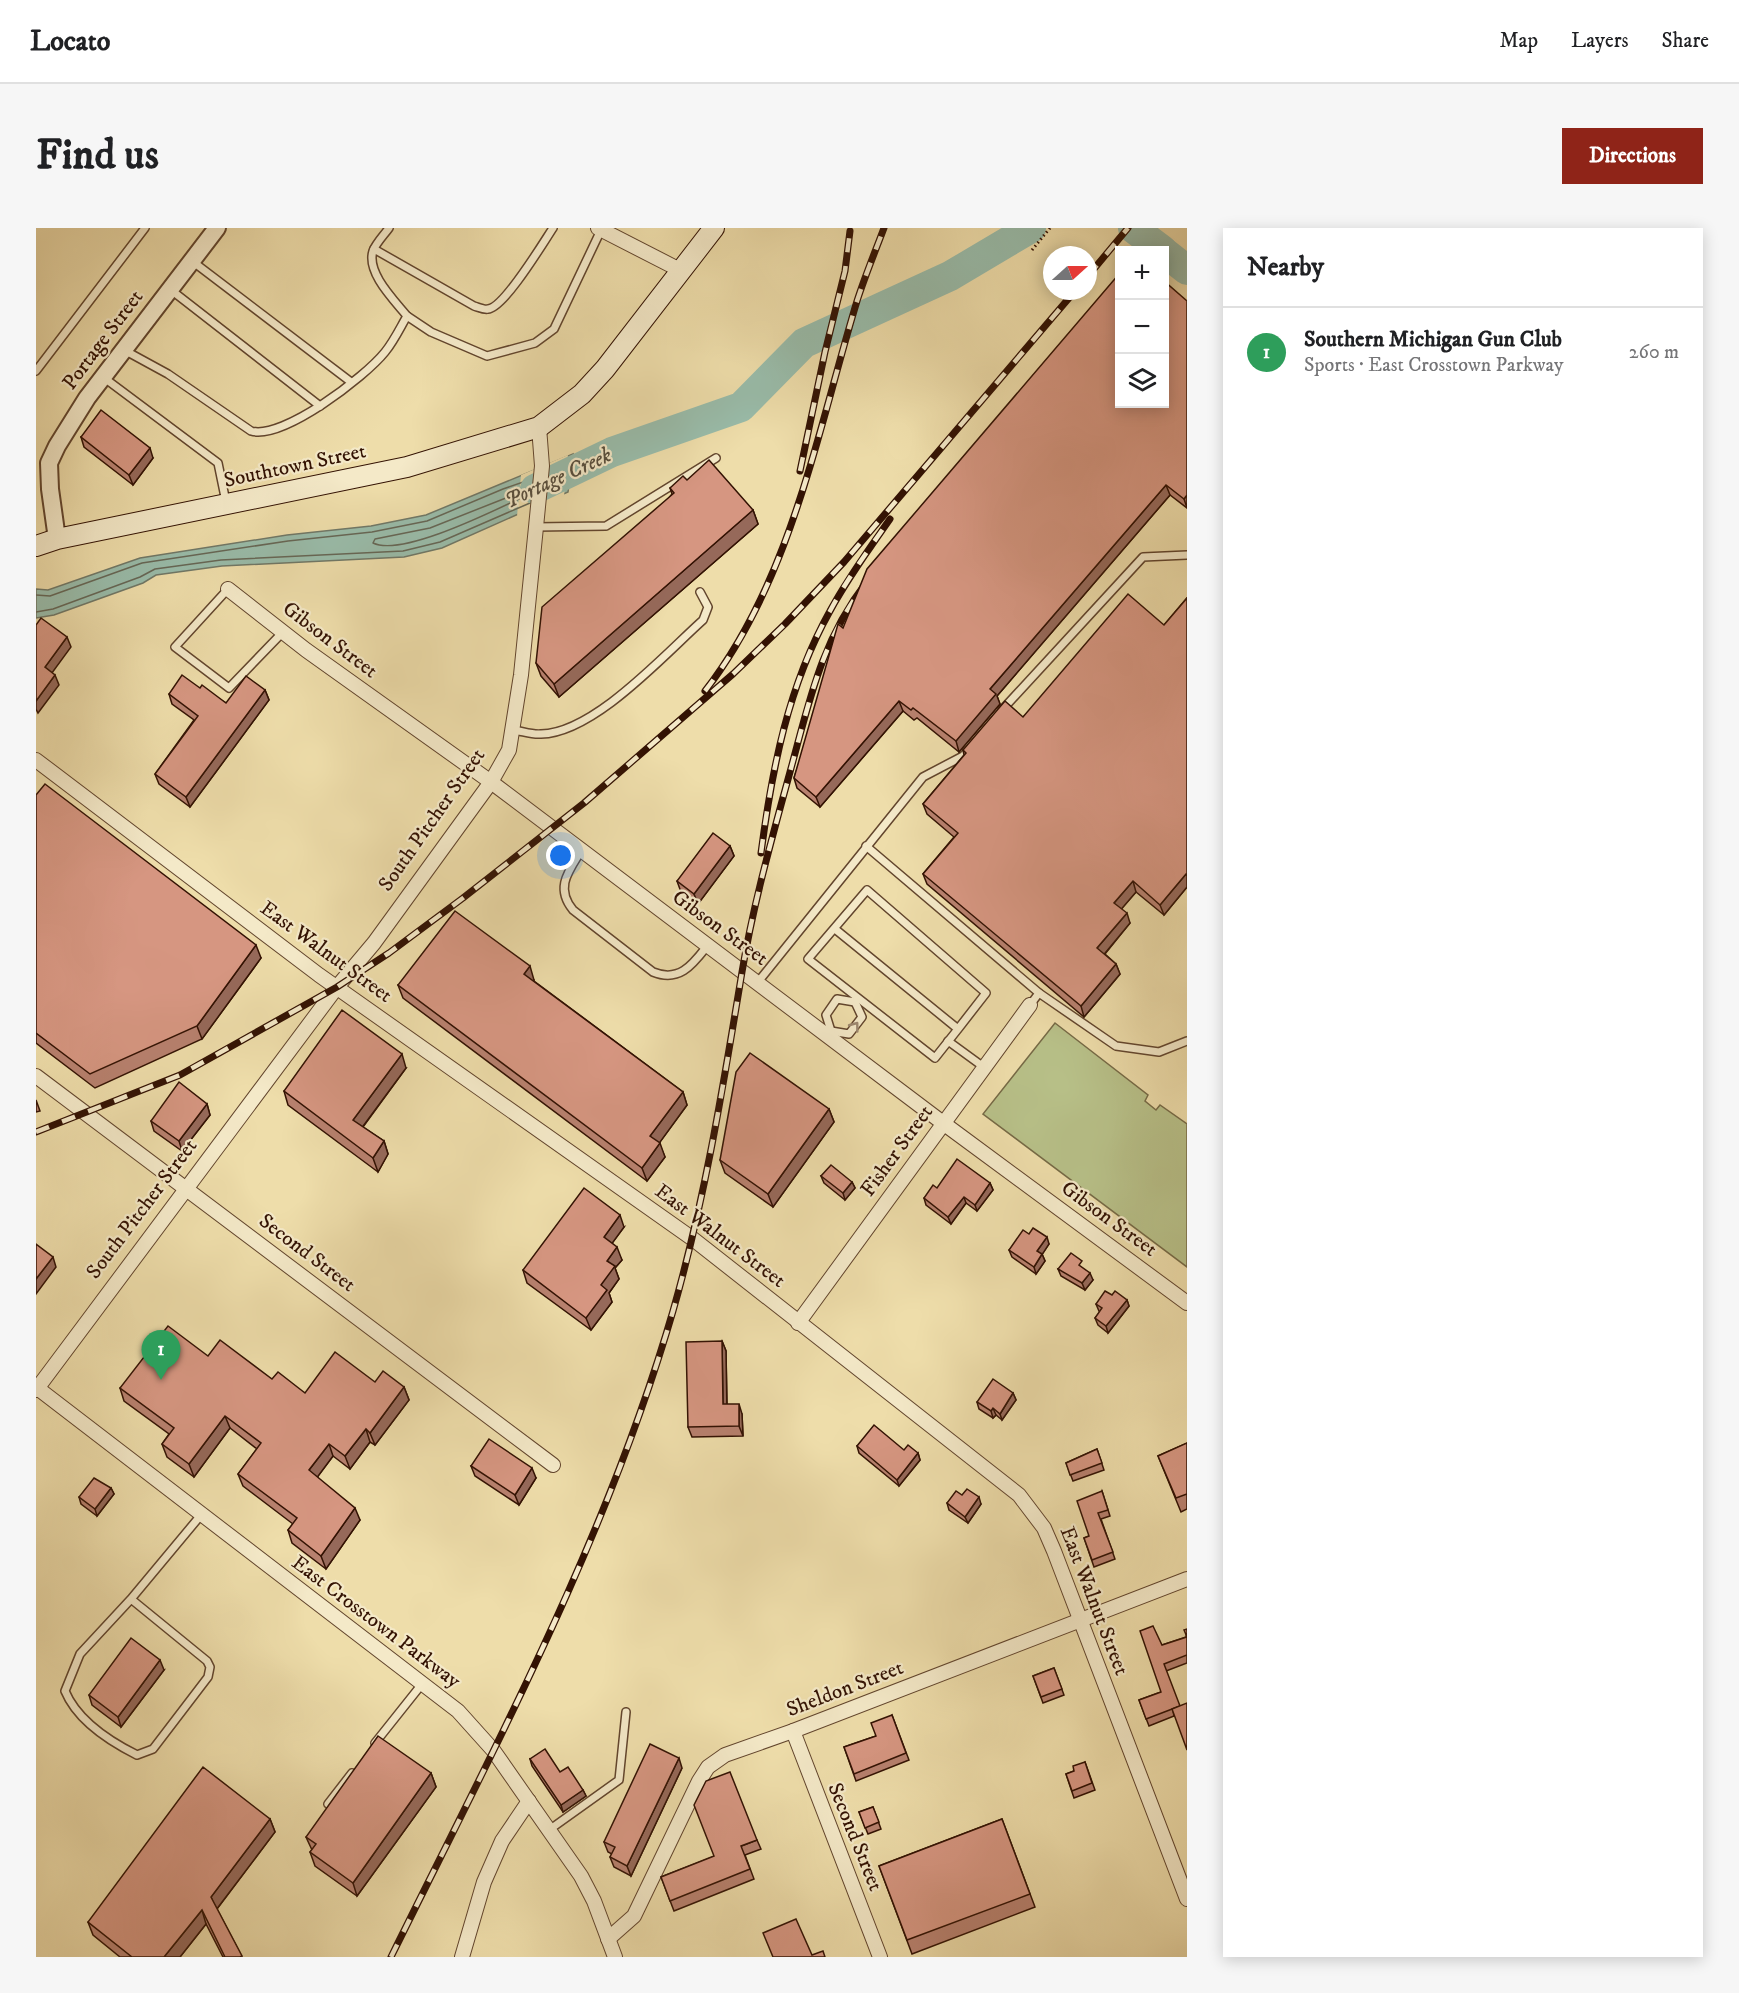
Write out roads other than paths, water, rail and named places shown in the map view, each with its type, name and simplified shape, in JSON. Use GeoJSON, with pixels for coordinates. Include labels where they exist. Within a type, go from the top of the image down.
{"type":"FeatureCollection","features":[{"type":"Feature","properties":{"kind":"main road"},"geometry":{"type":"LineString","coordinates":[[538,427],[582,394],[605,369],[714,228]]}},
{"type":"Feature","properties":{"kind":"main road","name":"Southtown Street"},"geometry":{"type":"LineString","coordinates":[[57,539],[407,467],[538,427]]}},
{"type":"Feature","properties":{"kind":"main road"},"geometry":{"type":"LineString","coordinates":[[36,546],[57,539]]}},
{"type":"Feature","properties":{"kind":"street","name":"Portage Street"},"geometry":{"type":"LineString","coordinates":[[57,539],[49,463],[57,446],[103,377],[217,228]]}},
{"type":"Feature","properties":{"kind":"street"},"geometry":{"type":"LineString","coordinates":[[600,229],[680,270]]}},
{"type":"Feature","properties":{"kind":"street","name":"South Pitcher Street"},"geometry":{"type":"LineString","coordinates":[[37,1388],[336,987],[374,943],[490,782],[509,750],[542,466],[538,427]]}},
{"type":"Feature","properties":{"kind":"street","name":"Gibson Street"},"geometry":{"type":"LineString","coordinates":[[228,589],[283,632],[830,1033],[943,1123],[1187,1303]]}},
{"type":"Feature","properties":{"kind":"street","name":"East Walnut Street"},"geometry":{"type":"LineString","coordinates":[[36,760],[336,987],[692,1238],[1019,1495],[1044,1528],[1187,1899]]}},
{"type":"Feature","properties":{"kind":"street","name":"Fisher Street"},"geometry":{"type":"LineString","coordinates":[[798,1323],[1030,1005]]}},
{"type":"Feature","properties":{"kind":"street","name":"Second Street"},"geometry":{"type":"LineString","coordinates":[[36,1076],[553,1465]]}},
{"type":"Feature","properties":{"kind":"street","name":"East Crosstown Parkway"},"geometry":{"type":"LineString","coordinates":[[37,1388],[458,1711],[493,1750],[581,1876],[594,1901],[615,1957]]}},
{"type":"Feature","properties":{"kind":"street","name":"Sheldon Street"},"geometry":{"type":"LineString","coordinates":[[608,1939],[633,1916],[699,1781],[708,1767],[725,1755],[1187,1579]]}},
{"type":"Feature","properties":{"kind":"street","name":"Second Street"},"geometry":{"type":"LineString","coordinates":[[793,1731],[880,1957]]}},
{"type":"Feature","properties":{"kind":"street"},"geometry":{"type":"LineString","coordinates":[[462,1957],[484,1882],[502,1841],[529,1801]]}},
{"type":"Feature","properties":{"kind":"lane"},"geometry":{"type":"LineString","coordinates":[[36,371],[145,228]]}},
{"type":"Feature","properties":{"kind":"lane"},"geometry":{"type":"LineString","coordinates":[[390,228],[374,249],[371,260],[376,272],[407,316],[447,340],[487,356],[535,344],[554,329],[600,229]]}},
{"type":"Feature","properties":{"kind":"lane"},"geometry":{"type":"LineString","coordinates":[[374,249],[474,306],[487,310],[495,307],[506,295],[553,228]]}},
{"type":"Feature","properties":{"kind":"lane"},"geometry":{"type":"LineString","coordinates":[[192,261],[351,382]]}},
{"type":"Feature","properties":{"kind":"lane"},"geometry":{"type":"LineString","coordinates":[[171,290],[320,406]]}},
{"type":"Feature","properties":{"kind":"lane"},"geometry":{"type":"LineString","coordinates":[[124,350],[168,374],[251,431],[262,434],[306,417],[351,382],[385,353],[407,316]]}},
{"type":"Feature","properties":{"kind":"lane"},"geometry":{"type":"LineString","coordinates":[[103,377],[219,462],[226,505]]}},
{"type":"Feature","properties":{"kind":"lane"},"geometry":{"type":"LineString","coordinates":[[536,527],[606,526],[716,458]]}},
{"type":"Feature","properties":{"kind":"lane"},"geometry":{"type":"LineString","coordinates":[[1000,713],[1143,557],[1187,555]]}},
{"type":"Feature","properties":{"kind":"lane"},"geometry":{"type":"LineString","coordinates":[[228,589],[175,647],[229,688],[283,632]]}},
{"type":"Feature","properties":{"kind":"lane"},"geometry":{"type":"LineString","coordinates":[[513,730],[541,734],[555,731],[584,720],[616,699],[702,620],[708,608],[700,592]]}},
{"type":"Feature","properties":{"kind":"lane"},"geometry":{"type":"LineString","coordinates":[[758,982],[923,777],[963,756],[970,748]]}},
{"type":"Feature","properties":{"kind":"lane"},"geometry":{"type":"LineString","coordinates":[[866,846],[1039,993],[1116,1046],[1159,1052],[1187,1041]]}},
{"type":"Feature","properties":{"kind":"lane"},"geometry":{"type":"LineString","coordinates":[[581,851],[566,874],[562,888],[566,902],[573,910],[653,972],[663,976],[675,976],[684,971],[708,945]]}},
{"type":"Feature","properties":{"kind":"lane"},"geometry":{"type":"LineString","coordinates":[[867,890],[986,993],[935,1058],[856,1000],[808,959],[867,890]]}},
{"type":"Feature","properties":{"kind":"lane"},"geometry":{"type":"LineString","coordinates":[[835,929],[958,1029]]}},
{"type":"Feature","properties":{"kind":"lane"},"geometry":{"type":"LineString","coordinates":[[1030,1005],[1039,993]]}},
{"type":"Feature","properties":{"kind":"lane"},"geometry":{"type":"LineString","coordinates":[[837,999],[856,1000],[862,1017],[849,1034],[830,1033],[826,1015],[837,999]]}},
{"type":"Feature","properties":{"kind":"lane"},"geometry":{"type":"LineString","coordinates":[[948,1041],[985,1068]]}},
{"type":"Feature","properties":{"kind":"lane"},"geometry":{"type":"LineString","coordinates":[[130,1599],[197,1652],[210,1667],[208,1677],[153,1749],[137,1755],[117,1745],[72,1708],[65,1691],[80,1654],[201,1515]]}},
{"type":"Feature","properties":{"kind":"lane"},"geometry":{"type":"LineString","coordinates":[[368,1752],[422,1684]]}},
{"type":"Feature","properties":{"kind":"lane"},"geometry":{"type":"LineString","coordinates":[[549,1830],[619,1780],[626,1712]]}},
{"type":"Feature","properties":{"kind":"lane"},"geometry":{"type":"LineString","coordinates":[[328,1804],[355,1769]]}},
{"type":"Feature","properties":{"kind":"water"},"geometry":{"type":"Polygon","coordinates":[[[573,454],[568,492],[442,548],[404,557],[222,566],[156,575],[143,583],[54,615],[36,618],[36,589],[48,590],[140,558],[287,535],[371,526],[426,515],[573,454]]]}},
{"type":"Feature","properties":{"kind":"waterway","name":"Portage Creek"},"geometry":{"type":"LineString","coordinates":[[535,489],[612,452],[741,407],[804,343],[950,276],[1031,228]]}},
{"type":"Feature","properties":{"kind":"waterway","name":"Portage Creek"},"geometry":{"type":"LineString","coordinates":[[1133,228],[1157,246]]}},
{"type":"Feature","properties":{"kind":"waterway","name":"Portage Creek"},"geometry":{"type":"LineString","coordinates":[[1169,256],[1187,270]]}},
{"type":"Feature","properties":{"kind":"railway"},"geometry":{"type":"LineString","coordinates":[[705,691],[735,648],[780,554],[814,453],[857,301],[884,228]]}},
{"type":"Feature","properties":{"kind":"railway"},"geometry":{"type":"LineString","coordinates":[[1097,265],[1128,228]]}},
{"type":"Feature","properties":{"kind":"railway"},"geometry":{"type":"LineString","coordinates":[[800,471],[845,271],[850,231]]}},
{"type":"Feature","properties":{"kind":"railway"},"geometry":{"type":"LineString","coordinates":[[36,1132],[180,1075],[337,987],[389,953],[463,898],[584,803],[733,674],[785,624],[844,562],[1067,300]]}},
{"type":"Feature","properties":{"kind":"railway"},"geometry":{"type":"LineString","coordinates":[[761,853],[777,759],[803,669],[815,639],[837,599],[858,564],[890,519]]}},
{"type":"Feature","properties":{"kind":"railway"},"geometry":{"type":"LineString","coordinates":[[391,1957],[509,1720],[546,1640],[616,1478],[646,1395],[673,1311],[695,1227],[720,1100],[746,947],[776,822],[818,673],[838,627],[866,583]]}},
{"type":"Feature","properties":{"kind":"place","name":"Southern Michigan Gun Club"},"geometry":{"type":"Point","coordinates":[161,1380]}}]}
